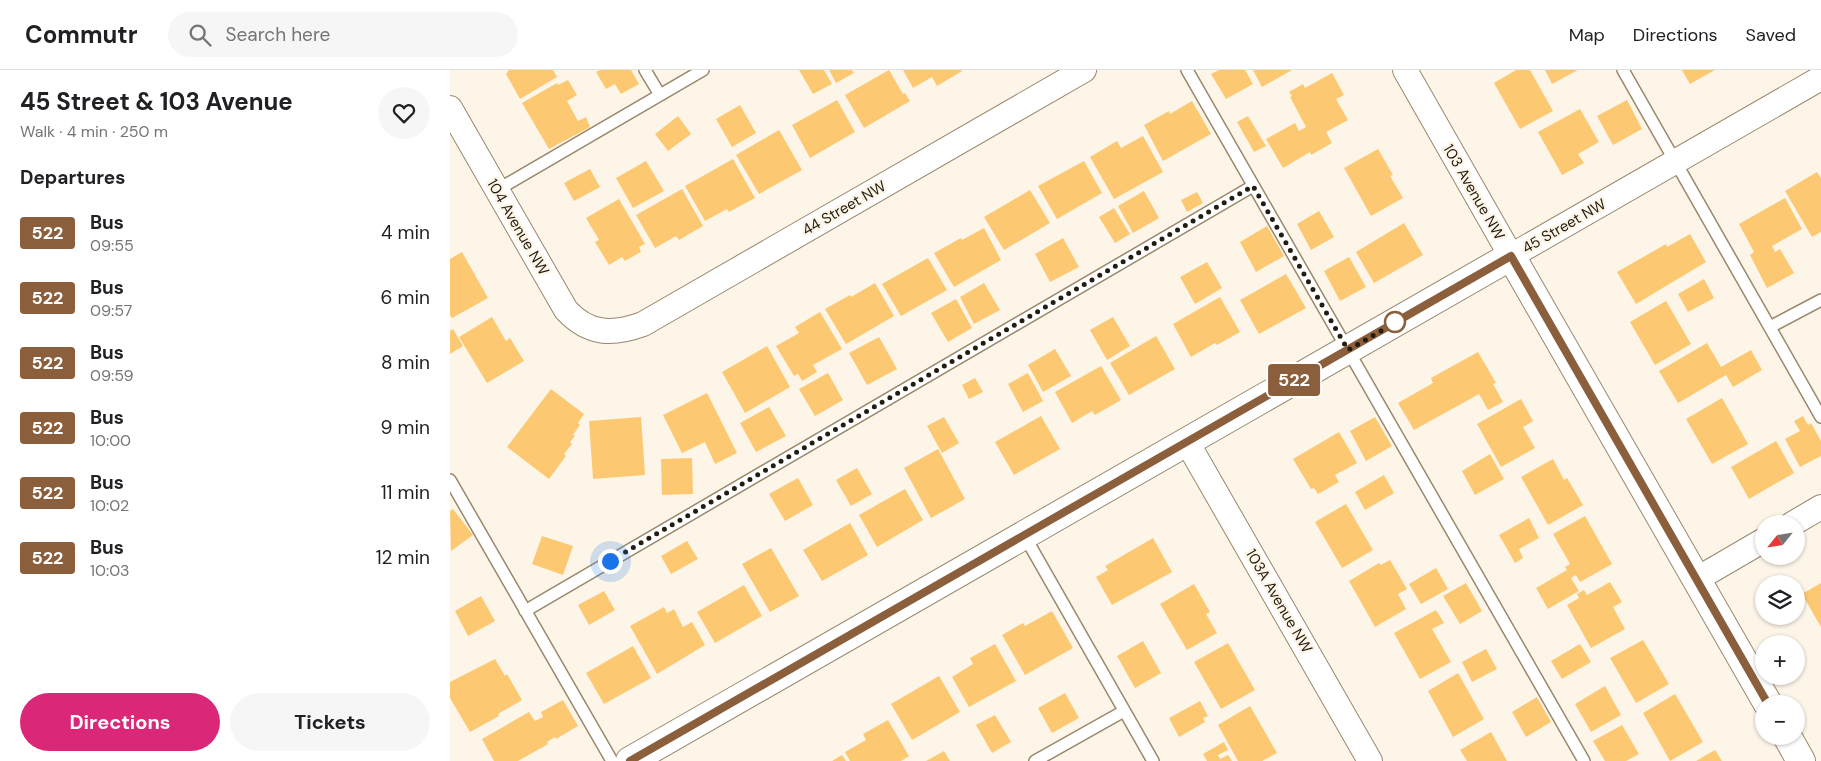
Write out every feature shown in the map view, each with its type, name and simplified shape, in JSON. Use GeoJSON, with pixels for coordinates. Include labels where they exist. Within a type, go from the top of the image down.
{"type":"FeatureCollection","features":[{"type":"Feature","properties":{"kind":"street","name":"44 Street NW"},"geometry":{"type":"LineString","coordinates":[[600,331],[614,332],[642,324],[1084,70]]}},
{"type":"Feature","properties":{"kind":"street","name":"103 Avenue NW"},"geometry":{"type":"LineString","coordinates":[[1404,70],[1763,695]]}},
{"type":"Feature","properties":{"kind":"street","name":"45 Street NW"},"geometry":{"type":"LineString","coordinates":[[630,761],[1821,78]]}},
{"type":"Feature","properties":{"kind":"street","name":"104 Avenue NW"},"geometry":{"type":"LineString","coordinates":[[450,108],[566,310],[579,322],[600,331]]}},
{"type":"Feature","properties":{"kind":"street","name":"103A Avenue NW"},"geometry":{"type":"LineString","coordinates":[[1188,442],[1370,761]]}},
{"type":"Feature","properties":{"kind":"street"},"geometry":{"type":"LineString","coordinates":[[1805,516],[1821,507]]}},
{"type":"Feature","properties":{"kind":"street"},"geometry":{"type":"LineString","coordinates":[[1697,579],[1755,545]]}},
{"type":"Feature","properties":{"kind":"street"},"geometry":{"type":"LineString","coordinates":[[1792,745],[1801,761]]}},
{"type":"Feature","properties":{"kind":"lane"},"geometry":{"type":"LineString","coordinates":[[645,70],[660,95]]}},
{"type":"Feature","properties":{"kind":"lane"},"geometry":{"type":"LineString","coordinates":[[497,190],[703,70]]}},
{"type":"Feature","properties":{"kind":"lane"},"geometry":{"type":"LineString","coordinates":[[1186,70],[1584,761]]}},
{"type":"Feature","properties":{"kind":"lane"},"geometry":{"type":"LineString","coordinates":[[1623,70],[1821,417]]}},
{"type":"Feature","properties":{"kind":"lane"},"geometry":{"type":"LineString","coordinates":[[525,611],[1253,186]]}},
{"type":"Feature","properties":{"kind":"lane"},"geometry":{"type":"LineString","coordinates":[[1770,327],[1821,300]]}},
{"type":"Feature","properties":{"kind":"lane"},"geometry":{"type":"LineString","coordinates":[[450,480],[612,761]]}},
{"type":"Feature","properties":{"kind":"lane"},"geometry":{"type":"LineString","coordinates":[[1024,535],[1153,761]]}},
{"type":"Feature","properties":{"kind":"lane"},"geometry":{"type":"LineString","coordinates":[[1035,761],[1124,711]]}},
{"type":"Feature","properties":{"kind":"building"},"geometry":{"type":"Polygon","coordinates":[[[509,70],[553,70],[557,77],[520,99],[506,74],[509,70]]]}},
{"type":"Feature","properties":{"kind":"building"},"geometry":{"type":"Polygon","coordinates":[[[600,70],[631,70],[639,84],[621,94],[615,84],[606,89],[596,72],[600,70]]]}},
{"type":"Feature","properties":{"kind":"building"},"geometry":{"type":"Polygon","coordinates":[[[799,70],[824,70],[832,84],[813,94],[799,70]]]}},
{"type":"Feature","properties":{"kind":"building"},"geometry":{"type":"Polygon","coordinates":[[[829,70],[852,70],[854,73],[836,83],[829,70]]]}},
{"type":"Feature","properties":{"kind":"building"},"geometry":{"type":"Polygon","coordinates":[[[889,70],[903,94],[905,93],[910,101],[864,128],[845,95],[889,70]]]}},
{"type":"Feature","properties":{"kind":"building"},"geometry":{"type":"Polygon","coordinates":[[[903,70],[962,71],[937,86],[932,77],[913,88],[903,70]]]}},
{"type":"Feature","properties":{"kind":"building"},"geometry":{"type":"Polygon","coordinates":[[[1219,70],[1245,70],[1253,84],[1226,99],[1211,74],[1219,70]]]}},
{"type":"Feature","properties":{"kind":"building"},"geometry":{"type":"Polygon","coordinates":[[[1253,70],[1292,70],[1262,87],[1253,70]]]}},
{"type":"Feature","properties":{"kind":"building"},"geometry":{"type":"Polygon","coordinates":[[[1516,70],[1530,70],[1553,111],[1520,129],[1494,83],[1516,70]]]}},
{"type":"Feature","properties":{"kind":"building"},"geometry":{"type":"Polygon","coordinates":[[[1545,70],[1578,70],[1552,84],[1545,70]]]}},
{"type":"Feature","properties":{"kind":"building"},"geometry":{"type":"Polygon","coordinates":[[[1682,70],[1715,70],[1690,84],[1682,70]]]}},
{"type":"Feature","properties":{"kind":"building"},"geometry":{"type":"Polygon","coordinates":[[[1332,73],[1344,95],[1336,99],[1348,120],[1326,132],[1332,143],[1311,155],[1310,152],[1283,168],[1266,139],[1295,123],[1299,131],[1306,127],[1289,92],[1303,84],[1305,88],[1332,73]]]}},
{"type":"Feature","properties":{"kind":"building"},"geometry":{"type":"Polygon","coordinates":[[[568,80],[577,95],[567,101],[578,121],[586,117],[590,127],[549,149],[522,103],[557,83],[558,85],[568,80]]]}},
{"type":"Feature","properties":{"kind":"building"},"geometry":{"type":"Polygon","coordinates":[[[837,100],[855,132],[810,158],[792,125],[837,100]]]}},
{"type":"Feature","properties":{"kind":"building"},"geometry":{"type":"Polygon","coordinates":[[[1627,100],[1642,129],[1613,145],[1597,116],[1627,100]]]}},
{"type":"Feature","properties":{"kind":"building"},"geometry":{"type":"Polygon","coordinates":[[[1192,101],[1211,134],[1163,161],[1144,125],[1169,111],[1170,114],[1192,101]]]}},
{"type":"Feature","properties":{"kind":"building"},"geometry":{"type":"Polygon","coordinates":[[[740,105],[756,133],[732,147],[716,119],[740,105]]]}},
{"type":"Feature","properties":{"kind":"building"},"geometry":{"type":"Polygon","coordinates":[[[1580,109],[1599,142],[1578,154],[1584,163],[1562,175],[1538,132],[1580,109]]]}},
{"type":"Feature","properties":{"kind":"building"},"geometry":{"type":"Polygon","coordinates":[[[678,116],[691,134],[668,151],[655,134],[678,116]]]}},
{"type":"Feature","properties":{"kind":"building"},"geometry":{"type":"Polygon","coordinates":[[[1248,116],[1266,146],[1254,152],[1237,122],[1248,116]]]}},
{"type":"Feature","properties":{"kind":"building"},"geometry":{"type":"Polygon","coordinates":[[[779,130],[802,170],[759,194],[736,155],[779,130]]]}},
{"type":"Feature","properties":{"kind":"building"},"geometry":{"type":"Polygon","coordinates":[[[1143,136],[1163,172],[1114,199],[1090,157],[1117,141],[1121,148],[1143,136]]]}},
{"type":"Feature","properties":{"kind":"building"},"geometry":{"type":"Polygon","coordinates":[[[1378,149],[1393,175],[1390,176],[1403,198],[1371,216],[1344,168],[1378,149]]]}},
{"type":"Feature","properties":{"kind":"building"},"geometry":{"type":"Polygon","coordinates":[[[733,159],[755,198],[729,212],[727,209],[705,221],[685,186],[733,159]]]}},
{"type":"Feature","properties":{"kind":"building"},"geometry":{"type":"Polygon","coordinates":[[[646,161],[664,191],[633,208],[616,178],[646,161]]]}},
{"type":"Feature","properties":{"kind":"building"},"geometry":{"type":"Polygon","coordinates":[[[1084,161],[1102,193],[1057,219],[1038,186],[1084,161]]]}},
{"type":"Feature","properties":{"kind":"building"},"geometry":{"type":"Polygon","coordinates":[[[590,169],[600,187],[574,201],[564,183],[590,169]]]}},
{"type":"Feature","properties":{"kind":"building"},"geometry":{"type":"Polygon","coordinates":[[[1817,172],[1821,178],[1821,232],[1812,237],[1785,191],[1817,172]]]}},
{"type":"Feature","properties":{"kind":"building"},"geometry":{"type":"Polygon","coordinates":[[[682,189],[703,226],[679,240],[676,236],[655,248],[636,215],[682,189]]]}},
{"type":"Feature","properties":{"kind":"building"},"geometry":{"type":"Polygon","coordinates":[[[1030,190],[1050,223],[1004,250],[984,217],[1030,190]]]}},
{"type":"Feature","properties":{"kind":"building"},"geometry":{"type":"Polygon","coordinates":[[[1144,191],[1159,218],[1133,233],[1118,206],[1144,191]]]}},
{"type":"Feature","properties":{"kind":"building"},"geometry":{"type":"Polygon","coordinates":[[[1197,192],[1203,203],[1187,212],[1181,200],[1197,192]]]}},
{"type":"Feature","properties":{"kind":"building"},"geometry":{"type":"Polygon","coordinates":[[[1785,198],[1802,229],[1772,246],[1775,252],[1780,249],[1794,273],[1767,288],[1750,255],[1754,252],[1739,224],[1785,198]]]}},
{"type":"Feature","properties":{"kind":"building"},"geometry":{"type":"Polygon","coordinates":[[[619,199],[645,244],[639,247],[641,252],[625,261],[622,257],[609,265],[595,242],[599,240],[586,218],[619,199]]]}},
{"type":"Feature","properties":{"kind":"building"},"geometry":{"type":"Polygon","coordinates":[[[1114,208],[1130,234],[1115,243],[1099,217],[1114,208]]]}},
{"type":"Feature","properties":{"kind":"building"},"geometry":{"type":"Polygon","coordinates":[[[1319,211],[1334,237],[1311,250],[1297,224],[1319,211]]]}},
{"type":"Feature","properties":{"kind":"building"},"geometry":{"type":"Polygon","coordinates":[[[1404,223],[1423,255],[1374,283],[1356,252],[1404,223]]]}},
{"type":"Feature","properties":{"kind":"building"},"geometry":{"type":"Polygon","coordinates":[[[1267,226],[1284,256],[1256,272],[1240,242],[1267,226]]]}},
{"type":"Feature","properties":{"kind":"building"},"geometry":{"type":"Polygon","coordinates":[[[984,228],[1001,260],[954,287],[934,253],[984,228]]]}},
{"type":"Feature","properties":{"kind":"building"},"geometry":{"type":"Polygon","coordinates":[[[1690,234],[1706,262],[1636,304],[1617,272],[1666,244],[1667,247],[1690,234]]]}},
{"type":"Feature","properties":{"kind":"building"},"geometry":{"type":"Polygon","coordinates":[[[1063,238],[1079,267],[1050,282],[1035,254],[1063,238]]]}},
{"type":"Feature","properties":{"kind":"building"},"geometry":{"type":"Polygon","coordinates":[[[462,252],[488,298],[452,318],[450,315],[450,259],[462,252]]]}},
{"type":"Feature","properties":{"kind":"building"},"geometry":{"type":"Polygon","coordinates":[[[1349,257],[1366,287],[1340,301],[1324,271],[1349,257]]]}},
{"type":"Feature","properties":{"kind":"building"},"geometry":{"type":"Polygon","coordinates":[[[928,258],[947,290],[901,316],[882,284],[928,258]]]}},
{"type":"Feature","properties":{"kind":"building"},"geometry":{"type":"Polygon","coordinates":[[[1207,262],[1222,288],[1195,304],[1180,277],[1207,262]]]}},
{"type":"Feature","properties":{"kind":"building"},"geometry":{"type":"Polygon","coordinates":[[[1286,274],[1306,308],[1259,334],[1240,300],[1286,274]]]}},
{"type":"Feature","properties":{"kind":"building"},"geometry":{"type":"Polygon","coordinates":[[[1704,279],[1714,298],[1688,312],[1678,294],[1704,279]]]}},
{"type":"Feature","properties":{"kind":"building"},"geometry":{"type":"Polygon","coordinates":[[[875,283],[894,316],[846,344],[825,309],[875,283]]]}},
{"type":"Feature","properties":{"kind":"building"},"geometry":{"type":"Polygon","coordinates":[[[984,283],[1000,310],[974,324],[960,297],[984,283]]]}},
{"type":"Feature","properties":{"kind":"building"},"geometry":{"type":"Polygon","coordinates":[[[1220,297],[1240,332],[1217,345],[1215,343],[1191,357],[1173,324],[1220,297]]]}},
{"type":"Feature","properties":{"kind":"building"},"geometry":{"type":"Polygon","coordinates":[[[956,299],[972,328],[948,342],[931,313],[956,299]]]}},
{"type":"Feature","properties":{"kind":"building"},"geometry":{"type":"Polygon","coordinates":[[[1666,301],[1691,344],[1655,365],[1630,322],[1666,301]]]}},
{"type":"Feature","properties":{"kind":"building"},"geometry":{"type":"Polygon","coordinates":[[[820,312],[842,349],[813,365],[817,372],[802,381],[798,374],[794,376],[776,346],[799,333],[795,327],[820,312]]]}},
{"type":"Feature","properties":{"kind":"building"},"geometry":{"type":"Polygon","coordinates":[[[492,317],[506,341],[510,338],[524,361],[487,383],[459,337],[492,317]]]}},
{"type":"Feature","properties":{"kind":"building"},"geometry":{"type":"Polygon","coordinates":[[[1113,317],[1130,346],[1107,360],[1090,330],[1113,317]]]}},
{"type":"Feature","properties":{"kind":"building"},"geometry":{"type":"Polygon","coordinates":[[[453,329],[463,346],[450,354],[450,331],[453,329]]]}},
{"type":"Feature","properties":{"kind":"building"},"geometry":{"type":"Polygon","coordinates":[[[1156,336],[1175,369],[1129,395],[1110,363],[1156,336]]]}},
{"type":"Feature","properties":{"kind":"building"},"geometry":{"type":"Polygon","coordinates":[[[879,337],[897,369],[867,385],[849,353],[879,337]]]}},
{"type":"Feature","properties":{"kind":"building"},"geometry":{"type":"Polygon","coordinates":[[[1707,343],[1721,367],[1751,350],[1762,370],[1733,387],[1726,375],[1678,403],[1659,371],[1707,343]]]}},
{"type":"Feature","properties":{"kind":"building"},"geometry":{"type":"Polygon","coordinates":[[[767,346],[790,387],[745,413],[722,372],[767,346]]]}},
{"type":"Feature","properties":{"kind":"building"},"geometry":{"type":"Polygon","coordinates":[[[1055,349],[1071,376],[1043,392],[1028,365],[1055,349]]]}},
{"type":"Feature","properties":{"kind":"building"},"geometry":{"type":"Polygon","coordinates":[[[1478,352],[1496,383],[1493,384],[1503,402],[1488,410],[1479,394],[1414,430],[1398,403],[1433,383],[1431,378],[1478,352]]]}},
{"type":"Feature","properties":{"kind":"building"},"geometry":{"type":"Polygon","coordinates":[[[1101,366],[1121,400],[1095,415],[1092,411],[1072,423],[1055,392],[1101,366]]]}},
{"type":"Feature","properties":{"kind":"building"},"geometry":{"type":"Polygon","coordinates":[[[828,373],[843,400],[815,416],[799,389],[828,373]]]}},
{"type":"Feature","properties":{"kind":"building"},"geometry":{"type":"Polygon","coordinates":[[[1028,373],[1043,401],[1023,412],[1008,384],[1028,373]]]}},
{"type":"Feature","properties":{"kind":"building"},"geometry":{"type":"Polygon","coordinates":[[[975,378],[983,392],[969,399],[962,385],[975,378]]]}},
{"type":"Feature","properties":{"kind":"building"},"geometry":{"type":"Polygon","coordinates":[[[551,389],[584,414],[578,423],[580,425],[573,435],[575,436],[570,442],[572,444],[564,454],[566,456],[549,479],[507,447],[551,389]]]}},
{"type":"Feature","properties":{"kind":"building"},"geometry":{"type":"Polygon","coordinates":[[[707,393],[737,453],[715,464],[705,442],[682,453],[663,415],[707,393]]]}},
{"type":"Feature","properties":{"kind":"building"},"geometry":{"type":"Polygon","coordinates":[[[1722,398],[1748,444],[1712,464],[1686,419],[1722,398]]]}},
{"type":"Feature","properties":{"kind":"building"},"geometry":{"type":"Polygon","coordinates":[[[1521,399],[1533,421],[1523,427],[1535,448],[1501,467],[1477,424],[1521,399]]]}},
{"type":"Feature","properties":{"kind":"building"},"geometry":{"type":"Polygon","coordinates":[[[769,407],[786,436],[756,452],[740,423],[769,407]]]}},
{"type":"Feature","properties":{"kind":"building"},"geometry":{"type":"Polygon","coordinates":[[[1041,416],[1060,449],[1014,475],[995,442],[1041,416]]]}},
{"type":"Feature","properties":{"kind":"building"},"geometry":{"type":"Polygon","coordinates":[[[1803,416],[1808,425],[1811,423],[1821,441],[1821,456],[1800,467],[1785,439],[1800,431],[1794,421],[1803,416]]]}},
{"type":"Feature","properties":{"kind":"building"},"geometry":{"type":"Polygon","coordinates":[[[641,417],[645,475],[593,479],[589,421],[641,417]]]}},
{"type":"Feature","properties":{"kind":"building"},"geometry":{"type":"Polygon","coordinates":[[[944,417],[959,443],[942,453],[927,426],[944,417]]]}},
{"type":"Feature","properties":{"kind":"building"},"geometry":{"type":"Polygon","coordinates":[[[1375,417],[1392,446],[1366,461],[1350,431],[1375,417]]]}},
{"type":"Feature","properties":{"kind":"building"},"geometry":{"type":"Polygon","coordinates":[[[1339,432],[1357,463],[1335,475],[1339,482],[1318,494],[1314,488],[1311,489],[1293,459],[1339,432]]]}},
{"type":"Feature","properties":{"kind":"building"},"geometry":{"type":"Polygon","coordinates":[[[1776,441],[1794,473],[1749,499],[1731,467],[1776,441]]]}},
{"type":"Feature","properties":{"kind":"building"},"geometry":{"type":"Polygon","coordinates":[[[938,449],[965,499],[931,518],[904,468],[938,449]]]}},
{"type":"Feature","properties":{"kind":"building"},"geometry":{"type":"Polygon","coordinates":[[[1490,454],[1504,479],[1475,495],[1462,471],[1490,454]]]}},
{"type":"Feature","properties":{"kind":"building"},"geometry":{"type":"Polygon","coordinates":[[[692,458],[693,494],[662,495],[661,459],[692,458]]]}},
{"type":"Feature","properties":{"kind":"building"},"geometry":{"type":"Polygon","coordinates":[[[1553,459],[1564,480],[1567,478],[1583,505],[1548,525],[1521,477],[1553,459]]]}},
{"type":"Feature","properties":{"kind":"building"},"geometry":{"type":"Polygon","coordinates":[[[857,468],[872,494],[851,506],[836,480],[857,468]]]}},
{"type":"Feature","properties":{"kind":"building"},"geometry":{"type":"Polygon","coordinates":[[[1384,475],[1394,493],[1365,510],[1355,492],[1384,475]]]}},
{"type":"Feature","properties":{"kind":"building"},"geometry":{"type":"Polygon","coordinates":[[[798,478],[813,505],[785,521],[769,494],[798,478]]]}},
{"type":"Feature","properties":{"kind":"building"},"geometry":{"type":"Polygon","coordinates":[[[905,489],[923,520],[877,547],[859,515],[905,489]]]}},
{"type":"Feature","properties":{"kind":"building"},"geometry":{"type":"Polygon","coordinates":[[[1346,504],[1373,550],[1342,568],[1315,522],[1346,504]]]}},
{"type":"Feature","properties":{"kind":"building"},"geometry":{"type":"Polygon","coordinates":[[[453,509],[473,535],[451,551],[450,511],[453,509]]]}},
{"type":"Feature","properties":{"kind":"building"},"geometry":{"type":"Polygon","coordinates":[[[1585,516],[1612,564],[1580,582],[1576,575],[1571,578],[1579,591],[1548,609],[1536,588],[1567,570],[1565,567],[1570,564],[1553,534],[1585,516]]]}},
{"type":"Feature","properties":{"kind":"building"},"geometry":{"type":"Polygon","coordinates":[[[1529,518],[1539,538],[1519,549],[1523,558],[1515,563],[1499,535],[1529,518]]]}},
{"type":"Feature","properties":{"kind":"building"},"geometry":{"type":"Polygon","coordinates":[[[850,523],[868,555],[822,581],[803,550],[850,523]]]}},
{"type":"Feature","properties":{"kind":"building"},"geometry":{"type":"Polygon","coordinates":[[[542,536],[573,546],[563,575],[532,564],[542,536]]]}},
{"type":"Feature","properties":{"kind":"building"},"geometry":{"type":"Polygon","coordinates":[[[1153,538],[1172,572],[1112,605],[1096,577],[1108,570],[1105,566],[1153,538]]]}},
{"type":"Feature","properties":{"kind":"building"},"geometry":{"type":"Polygon","coordinates":[[[687,541],[698,559],[671,574],[661,556],[687,541]]]}},
{"type":"Feature","properties":{"kind":"building"},"geometry":{"type":"Polygon","coordinates":[[[771,548],[799,596],[770,612],[742,564],[771,548]]]}},
{"type":"Feature","properties":{"kind":"building"},"geometry":{"type":"Polygon","coordinates":[[[1390,560],[1407,589],[1398,594],[1406,609],[1375,627],[1349,581],[1379,563],[1381,565],[1390,560]]]}},
{"type":"Feature","properties":{"kind":"building"},"geometry":{"type":"Polygon","coordinates":[[[1436,568],[1448,589],[1421,604],[1409,584],[1436,568]]]}},
{"type":"Feature","properties":{"kind":"building"},"geometry":{"type":"Polygon","coordinates":[[[1610,582],[1622,602],[1613,607],[1625,629],[1591,648],[1567,605],[1579,598],[1577,594],[1584,590],[1587,595],[1610,582]]]}},
{"type":"Feature","properties":{"kind":"building"},"geometry":{"type":"Polygon","coordinates":[[[1466,583],[1482,611],[1460,624],[1443,596],[1466,583]]]}},
{"type":"Feature","properties":{"kind":"building"},"geometry":{"type":"Polygon","coordinates":[[[1821,583],[1821,627],[1805,599],[1805,592],[1821,583]]]}},
{"type":"Feature","properties":{"kind":"building"},"geometry":{"type":"Polygon","coordinates":[[[1194,584],[1210,612],[1206,614],[1217,633],[1187,650],[1160,604],[1194,584]]]}},
{"type":"Feature","properties":{"kind":"building"},"geometry":{"type":"Polygon","coordinates":[[[744,585],[762,616],[715,643],[697,612],[744,585]]]}},
{"type":"Feature","properties":{"kind":"building"},"geometry":{"type":"Polygon","coordinates":[[[604,591],[615,610],[589,625],[578,605],[604,591]]]}},
{"type":"Feature","properties":{"kind":"building"},"geometry":{"type":"Polygon","coordinates":[[[481,596],[495,621],[468,636],[455,611],[481,596]]]}},
{"type":"Feature","properties":{"kind":"building"},"geometry":{"type":"Polygon","coordinates":[[[664,607],[667,613],[674,609],[683,627],[692,622],[705,645],[657,674],[630,626],[664,607]]]}},
{"type":"Feature","properties":{"kind":"building"},"geometry":{"type":"Polygon","coordinates":[[[1436,610],[1444,623],[1432,629],[1451,662],[1420,679],[1394,633],[1436,610]]]}},
{"type":"Feature","properties":{"kind":"building"},"geometry":{"type":"Polygon","coordinates":[[[1052,611],[1073,648],[1025,675],[1002,635],[1023,623],[1025,626],[1052,611]]]}},
{"type":"Feature","properties":{"kind":"building"},"geometry":{"type":"Polygon","coordinates":[[[1643,640],[1669,684],[1636,703],[1610,658],[1643,640]]]}},
{"type":"Feature","properties":{"kind":"building"},"geometry":{"type":"Polygon","coordinates":[[[1143,641],[1161,673],[1135,688],[1117,656],[1143,641]]]}},
{"type":"Feature","properties":{"kind":"building"},"geometry":{"type":"Polygon","coordinates":[[[1228,643],[1255,690],[1221,709],[1194,662],[1228,643]]]}},
{"type":"Feature","properties":{"kind":"building"},"geometry":{"type":"Polygon","coordinates":[[[995,644],[1016,681],[969,707],[952,677],[973,664],[970,658],[995,644]]]}},
{"type":"Feature","properties":{"kind":"building"},"geometry":{"type":"Polygon","coordinates":[[[1580,644],[1591,662],[1562,679],[1551,661],[1580,644]]]}},
{"type":"Feature","properties":{"kind":"building"},"geometry":{"type":"Polygon","coordinates":[[[633,646],[651,678],[604,704],[586,673],[633,646]]]}},
{"type":"Feature","properties":{"kind":"building"},"geometry":{"type":"Polygon","coordinates":[[[1486,649],[1497,669],[1472,682],[1462,662],[1486,649]]]}},
{"type":"Feature","properties":{"kind":"building"},"geometry":{"type":"Polygon","coordinates":[[[495,659],[505,676],[507,674],[522,700],[498,714],[499,716],[470,732],[450,698],[450,682],[495,659]]]}},
{"type":"Feature","properties":{"kind":"building"},"geometry":{"type":"Polygon","coordinates":[[[1458,673],[1484,719],[1453,737],[1428,691],[1458,673]]]}},
{"type":"Feature","properties":{"kind":"building"},"geometry":{"type":"Polygon","coordinates":[[[939,676],[960,712],[912,740],[891,704],[939,676]]]}},
{"type":"Feature","properties":{"kind":"building"},"geometry":{"type":"Polygon","coordinates":[[[1605,686],[1621,715],[1591,732],[1575,704],[1605,686]]]}},
{"type":"Feature","properties":{"kind":"building"},"geometry":{"type":"Polygon","coordinates":[[[1065,693],[1079,718],[1052,733],[1038,708],[1065,693]]]}},
{"type":"Feature","properties":{"kind":"building"},"geometry":{"type":"Polygon","coordinates":[[[1675,694],[1703,742],[1670,761],[1643,713],[1675,694]]]}},
{"type":"Feature","properties":{"kind":"building"},"geometry":{"type":"Polygon","coordinates":[[[1537,697],[1551,722],[1526,737],[1512,712],[1537,697]]]}},
{"type":"Feature","properties":{"kind":"building"},"geometry":{"type":"Polygon","coordinates":[[[563,700],[578,726],[556,739],[555,737],[547,742],[548,744],[518,761],[494,761],[482,739],[529,712],[535,721],[543,717],[541,712],[563,700]]]}},
{"type":"Feature","properties":{"kind":"building"},"geometry":{"type":"Polygon","coordinates":[[[1200,701],[1208,716],[1203,718],[1205,722],[1179,737],[1169,718],[1200,701]]]}},
{"type":"Feature","properties":{"kind":"building"},"geometry":{"type":"Polygon","coordinates":[[[1250,706],[1277,753],[1262,761],[1238,761],[1218,725],[1250,706]]]}},
{"type":"Feature","properties":{"kind":"building"},"geometry":{"type":"Polygon","coordinates":[[[995,715],[1011,742],[992,753],[976,725],[995,715]]]}},
{"type":"Feature","properties":{"kind":"building"},"geometry":{"type":"Polygon","coordinates":[[[888,720],[909,756],[901,761],[850,761],[845,752],[866,740],[863,734],[888,720]]]}},
{"type":"Feature","properties":{"kind":"building"},"geometry":{"type":"Polygon","coordinates":[[[1622,725],[1639,754],[1626,761],[1605,761],[1593,741],[1622,725]]]}},
{"type":"Feature","properties":{"kind":"building"},"geometry":{"type":"Polygon","coordinates":[[[1491,732],[1507,761],[1467,761],[1460,750],[1491,732]]]}},
{"type":"Feature","properties":{"kind":"building"},"geometry":{"type":"Polygon","coordinates":[[[1224,742],[1228,750],[1218,755],[1220,759],[1228,755],[1232,761],[1207,761],[1203,754],[1224,742]]]}},
{"type":"Feature","properties":{"kind":"building"},"geometry":{"type":"Polygon","coordinates":[[[1715,750],[1722,761],[1696,761],[1715,750]]]}},
{"type":"Feature","properties":{"kind":"building"},"geometry":{"type":"Polygon","coordinates":[[[944,751],[950,761],[926,761],[944,751]]]}},
{"type":"Feature","properties":{"kind":"building"},"geometry":{"type":"Polygon","coordinates":[[[842,755],[846,761],[832,761],[842,755]]]}},
{"type":"Feature","properties":{"kind":"bus line","name":"522"},"geometry":{"type":"LineString","coordinates":[[630,761],[1511,256],[1763,695]]}},
{"type":"Feature","properties":{"kind":"route"},"geometry":{"type":"LineString","coordinates":[[610,561],[1253,186],[1348,350],[1398,321],[1395,322]]}}]}
